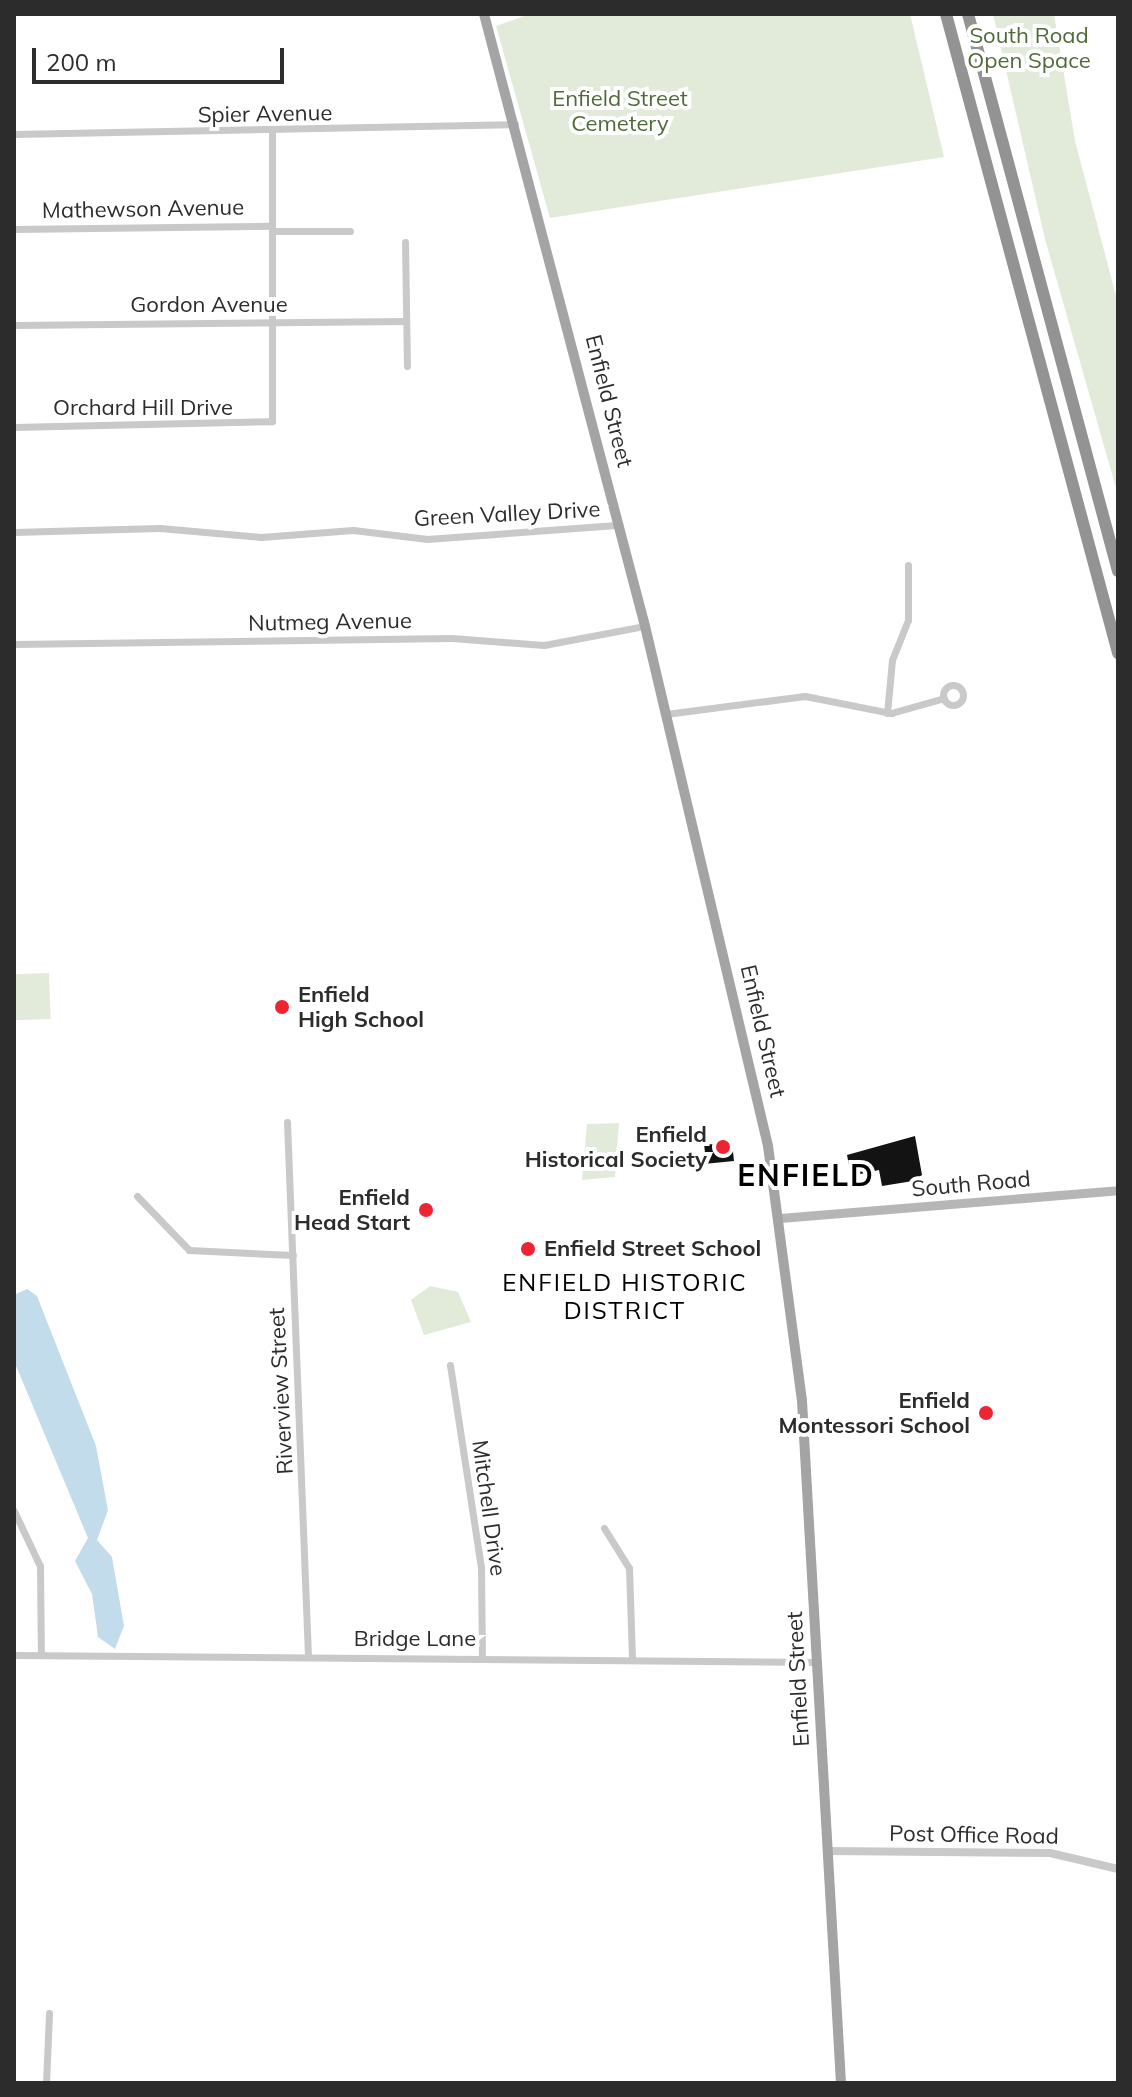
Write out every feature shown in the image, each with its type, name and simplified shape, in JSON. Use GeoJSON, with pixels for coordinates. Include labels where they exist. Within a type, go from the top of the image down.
{"type":"FeatureCollection","features":[{"type":"Feature","properties":{"kind":"highway"},"geometry":{"type":"LineString","coordinates":[[946,14],[1118,653]]}},
{"type":"Feature","properties":{"kind":"highway"},"geometry":{"type":"LineString","coordinates":[[968,14],[1118,571]]}},
{"type":"Feature","properties":{"kind":"main road","name":"Enfield Street"},"geometry":{"type":"LineString","coordinates":[[484,14],[645,626],[780,1218],[801,1390],[841,2083]]}},
{"type":"Feature","properties":{"kind":"main road","name":"South Road"},"geometry":{"type":"LineString","coordinates":[[780,1218],[1118,1190]]}},
{"type":"Feature","properties":{"kind":"street","name":"Spier Avenue"},"geometry":{"type":"LineString","coordinates":[[14,134],[272,133],[515,124]]}},
{"type":"Feature","properties":{"kind":"street"},"geometry":{"type":"LineString","coordinates":[[271,322],[272,133]]}},
{"type":"Feature","properties":{"kind":"street","name":"Mathewson Avenue"},"geometry":{"type":"LineString","coordinates":[[14,229],[350,231]]}},
{"type":"Feature","properties":{"kind":"street"},"geometry":{"type":"LineString","coordinates":[[405,242],[407,366]]}},
{"type":"Feature","properties":{"kind":"street","name":"Gordon Avenue"},"geometry":{"type":"LineString","coordinates":[[14,325],[405,321]]}},
{"type":"Feature","properties":{"kind":"street","name":"Orchard Hill Drive"},"geometry":{"type":"LineString","coordinates":[[14,427],[272,421],[271,322]]}},
{"type":"Feature","properties":{"kind":"street","name":"Green Valley Drive"},"geometry":{"type":"LineString","coordinates":[[14,532],[160,528],[261,537],[353,530],[427,539],[619,525]]}},
{"type":"Feature","properties":{"kind":"street"},"geometry":{"type":"LineString","coordinates":[[887,713],[892,660],[908,620],[908,565]]}},
{"type":"Feature","properties":{"kind":"street","name":"Nutmeg Avenue"},"geometry":{"type":"LineString","coordinates":[[14,644],[452,638],[544,645],[645,626]]}},
{"type":"Feature","properties":{"kind":"street"},"geometry":{"type":"LineString","coordinates":[[666,714],[805,696],[887,713],[944,698]]}},
{"type":"Feature","properties":{"kind":"street","name":"Riverview Street"},"geometry":{"type":"LineString","coordinates":[[287,1122],[308,1657]]}},
{"type":"Feature","properties":{"kind":"street"},"geometry":{"type":"LineString","coordinates":[[137,1196],[189,1250],[293,1255]]}},
{"type":"Feature","properties":{"kind":"street","name":"Mitchell Drive"},"geometry":{"type":"LineString","coordinates":[[450,1365],[482,1576],[482,1657]]}},
{"type":"Feature","properties":{"kind":"street"},"geometry":{"type":"LineString","coordinates":[[14,1511],[40,1566],[41,1655]]}},
{"type":"Feature","properties":{"kind":"street"},"geometry":{"type":"LineString","coordinates":[[604,1528],[629,1568],[632,1658]]}},
{"type":"Feature","properties":{"kind":"street","name":"Bridge Lane"},"geometry":{"type":"LineString","coordinates":[[14,1655],[817,1662]]}},
{"type":"Feature","properties":{"kind":"street","name":"Post Office Road"},"geometry":{"type":"LineString","coordinates":[[827,1851],[1050,1853],[1118,1869]]}},
{"type":"Feature","properties":{"kind":"street"},"geometry":{"type":"LineString","coordinates":[[46,2083],[49,2013]]}},
{"type":"Feature","properties":{"kind":"green space","name":"Enfield Street Cemetery"},"geometry":{"type":"Polygon","coordinates":[[[530,14],[910,14],[944,157],[550,218],[496,26],[530,14]]]}},
{"type":"Feature","properties":{"kind":"green space","name":"South Road Open Space"},"geometry":{"type":"Polygon","coordinates":[[[993,14],[1054,14],[1075,141],[1118,303],[1118,495],[1045,239],[993,14]]]}},
{"type":"Feature","properties":{"kind":"green space"},"geometry":{"type":"Polygon","coordinates":[[[49,973],[51,1019],[16,1020],[14,974],[49,973]]]}},
{"type":"Feature","properties":{"kind":"green space"},"geometry":{"type":"Polygon","coordinates":[[[619,1123],[615,1177],[582,1180],[587,1124],[619,1123]]]}},
{"type":"Feature","properties":{"kind":"green space"},"geometry":{"type":"Polygon","coordinates":[[[430,1286],[458,1292],[471,1322],[424,1335],[411,1300],[430,1286]]]}},
{"type":"Feature","properties":{"kind":"water"},"geometry":{"type":"Polygon","coordinates":[[[27,1289],[37,1296],[96,1446],[108,1510],[97,1540],[112,1557],[124,1626],[115,1649],[98,1637],[92,1594],[75,1561],[88,1538],[14,1361],[14,1295],[27,1289]]]}},
{"type":"Feature","properties":{"kind":"building"},"geometry":{"type":"Polygon","coordinates":[[[915,1136],[922,1175],[913,1181],[882,1186],[879,1170],[851,1176],[847,1155],[915,1136]]]}},
{"type":"Feature","properties":{"kind":"building"},"geometry":{"type":"Polygon","coordinates":[[[732,1142],[734,1161],[706,1164],[704,1145],[732,1142]]]}},
{"type":"Feature","properties":{"kind":"place","name":"Enfield High School"},"geometry":{"type":"Point","coordinates":[282,1007]}},
{"type":"Feature","properties":{"kind":"place","name":"Enfield Historical Society"},"geometry":{"type":"Point","coordinates":[723,1147]}},
{"type":"Feature","properties":{"kind":"place","name":"Enfield Head Start"},"geometry":{"type":"Point","coordinates":[426,1210]}},
{"type":"Feature","properties":{"kind":"place","name":"Enfield Street School"},"geometry":{"type":"Point","coordinates":[528,1249]}},
{"type":"Feature","properties":{"kind":"place","name":"Enfield Montessori School"},"geometry":{"type":"Point","coordinates":[986,1413]}},
{"type":"Feature","properties":{"kind":"district","name":"ENFIELD"},"geometry":{"type":"Point","coordinates":[806,1175]}},
{"type":"Feature","properties":{"kind":"district","name":"ENFIELD HISTORIC DISTRICT"},"geometry":{"type":"Point","coordinates":[625,1297]}}]}
